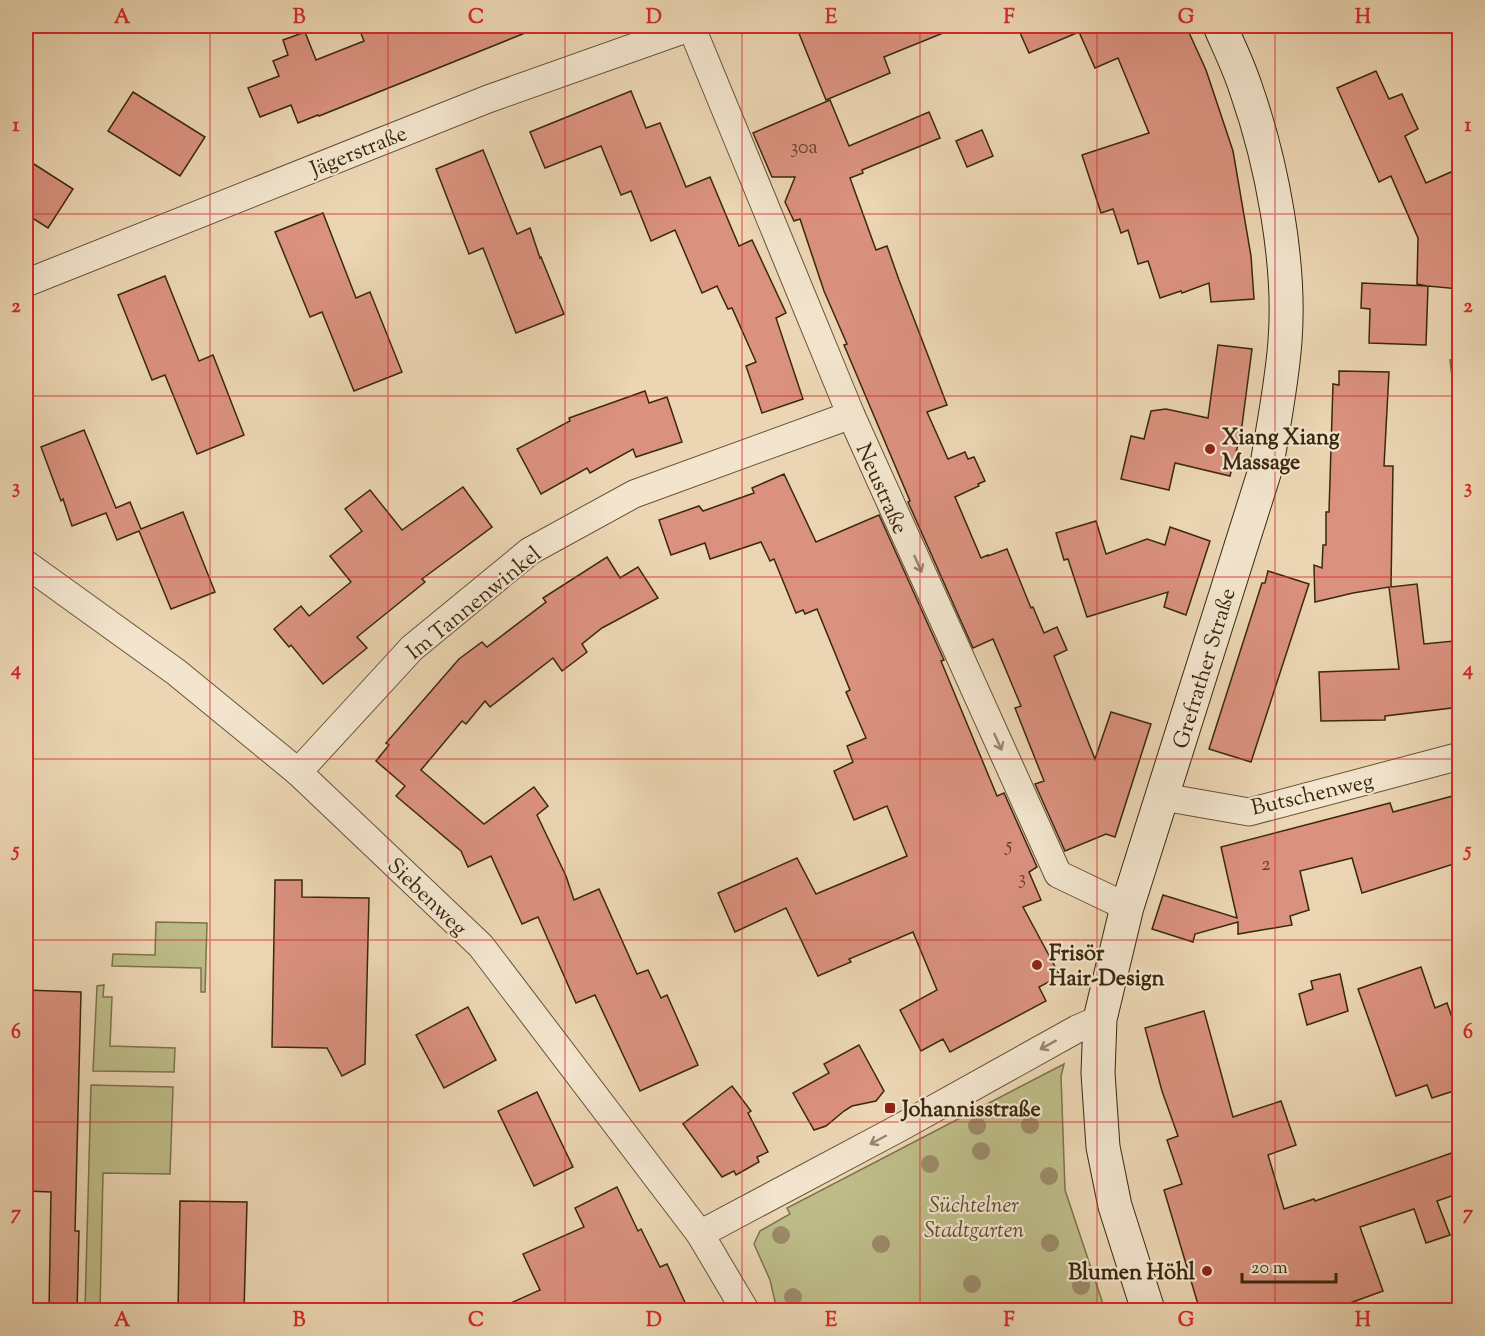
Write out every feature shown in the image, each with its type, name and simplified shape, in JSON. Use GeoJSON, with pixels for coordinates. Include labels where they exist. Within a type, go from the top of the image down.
{"type":"FeatureCollection","features":[{"type":"Feature","properties":{"kind":"main road","name":"Grefrather Straße"},"geometry":{"type":"LineString","coordinates":[[1148,1311],[1115,1206],[1103,1148],[1098,1073],[1100,1019],[1127,907],[1267,464],[1285,339],[1285,282],[1279,223],[1265,150],[1246,88],[1220,26]]}},
{"type":"Feature","properties":{"kind":"street","name":"Jägerstraße"},"geometry":{"type":"LineString","coordinates":[[26,283],[488,99],[692,26]]}},
{"type":"Feature","properties":{"kind":"street","name":"Neustraße"},"geometry":{"type":"LineString","coordinates":[[692,26],[850,415],[1058,874],[1127,907]]}},
{"type":"Feature","properties":{"kind":"street","name":"Im Tannenwinkel"},"geometry":{"type":"LineString","coordinates":[[298,772],[412,648],[530,550],[634,494],[850,415]]}},
{"type":"Feature","properties":{"kind":"street","name":"Siebenweg"},"geometry":{"type":"LineString","coordinates":[[26,564],[176,672],[298,772],[481,946],[700,1234],[745,1311]]}},
{"type":"Feature","properties":{"kind":"street","name":"Butschenweg"},"geometry":{"type":"LineString","coordinates":[[1163,797],[1249,812],[1460,756]]}},
{"type":"Feature","properties":{"kind":"street"},"geometry":{"type":"LineString","coordinates":[[700,1234],[901,1127],[1077,1029],[1100,1019]]}},
{"type":"Feature","properties":{"kind":"green space"},"geometry":{"type":"Polygon","coordinates":[[[1459,286],[1460,435],[1450,360],[1457,361],[1459,286]]]}},
{"type":"Feature","properties":{"kind":"green space"},"geometry":{"type":"Polygon","coordinates":[[[156,922],[207,923],[205,992],[201,992],[201,968],[112,966],[113,954],[155,955],[156,922]]]}},
{"type":"Feature","properties":{"kind":"green space"},"geometry":{"type":"Polygon","coordinates":[[[104,985],[103,997],[112,997],[110,1046],[175,1048],[174,1072],[93,1071],[97,986],[104,985]]]}},
{"type":"Feature","properties":{"kind":"green space","name":"Süchtelner Stadtgarten"},"geometry":{"type":"Polygon","coordinates":[[[1064,1064],[1061,1076],[1065,1190],[1105,1310],[777,1310],[770,1280],[754,1244],[760,1231],[790,1214],[787,1208],[1064,1064]]]}},
{"type":"Feature","properties":{"kind":"green space"},"geometry":{"type":"Polygon","coordinates":[[[91,1085],[173,1087],[170,1174],[103,1173],[100,1310],[85,1310],[91,1085]]]}},
{"type":"Feature","properties":{"kind":"building"},"geometry":{"type":"Polygon","coordinates":[[[358,26],[540,27],[298,123],[291,105],[260,117],[248,88],[279,76],[273,61],[288,55],[283,40],[305,32],[316,60],[364,41],[358,26]]]}},
{"type":"Feature","properties":{"kind":"building"},"geometry":{"type":"Polygon","coordinates":[[[796,26],[958,27],[884,57],[890,73],[826,100],[796,26]]]}},
{"type":"Feature","properties":{"kind":"building"},"geometry":{"type":"Polygon","coordinates":[[[1017,26],[1186,26],[1206,70],[1233,151],[1251,256],[1254,299],[1211,302],[1209,283],[1160,298],[1148,261],[1138,264],[1128,230],[1121,233],[1113,209],[1101,213],[1082,155],[1149,133],[1118,58],[1095,68],[1079,32],[1029,53],[1017,26]]]}},
{"type":"Feature","properties":{"kind":"building"},"geometry":{"type":"Polygon","coordinates":[[[1376,71],[1389,99],[1402,94],[1418,129],[1405,136],[1426,183],[1460,168],[1459,289],[1428,286],[1426,345],[1369,343],[1370,309],[1361,308],[1362,283],[1427,286],[1417,284],[1418,238],[1391,176],[1379,182],[1337,88],[1376,71]]]}},
{"type":"Feature","properties":{"kind":"building"},"geometry":{"type":"Polygon","coordinates":[[[631,91],[646,128],[660,123],[686,187],[710,177],[739,246],[752,240],[786,313],[776,318],[803,399],[762,413],[746,366],[756,362],[732,308],[728,309],[717,286],[702,293],[675,230],[651,241],[631,191],[621,195],[601,146],[545,168],[530,132],[631,91]]]}},
{"type":"Feature","properties":{"kind":"building"},"geometry":{"type":"Polygon","coordinates":[[[133,92],[205,137],[180,176],[108,131],[133,92]]]}},
{"type":"Feature","properties":{"kind":"building"},"geometry":{"type":"Polygon","coordinates":[[[830,100],[849,146],[929,112],[940,138],[862,170],[863,173],[850,178],[876,250],[887,246],[947,405],[927,412],[948,459],[965,452],[968,459],[974,457],[985,481],[955,497],[981,558],[1007,549],[1031,608],[1033,607],[1044,633],[1057,627],[1067,650],[1054,656],[1095,759],[1111,712],[1151,724],[1115,837],[1106,834],[1065,851],[1035,784],[1044,781],[1015,708],[1021,706],[993,639],[973,648],[908,502],[910,501],[844,345],[847,344],[824,291],[800,219],[794,221],[785,202],[795,177],[772,177],[753,133],[830,100]]]}},
{"type":"Feature","properties":{"kind":"building"},"geometry":{"type":"Polygon","coordinates":[[[982,130],[993,156],[967,167],[956,141],[982,130]]]}},
{"type":"Feature","properties":{"kind":"building"},"geometry":{"type":"Polygon","coordinates":[[[483,150],[517,234],[530,228],[564,314],[516,333],[483,248],[469,254],[436,169],[483,150]]]}},
{"type":"Feature","properties":{"kind":"building"},"geometry":{"type":"Polygon","coordinates":[[[26,159],[73,189],[48,228],[26,214],[26,159]]]}},
{"type":"Feature","properties":{"kind":"building"},"geometry":{"type":"Polygon","coordinates":[[[323,213],[356,298],[370,292],[402,372],[354,391],[322,312],[310,317],[275,232],[323,213]]]}},
{"type":"Feature","properties":{"kind":"building"},"geometry":{"type":"Polygon","coordinates":[[[165,276],[199,361],[213,355],[244,435],[197,454],[165,375],[152,380],[118,295],[165,276]]]}},
{"type":"Feature","properties":{"kind":"building"},"geometry":{"type":"Polygon","coordinates":[[[1218,345],[1252,349],[1241,433],[1230,476],[1175,463],[1169,490],[1121,479],[1131,436],[1144,439],[1151,411],[1166,409],[1208,418],[1218,345]]]}},
{"type":"Feature","properties":{"kind":"building"},"geometry":{"type":"Polygon","coordinates":[[[1339,371],[1389,372],[1384,466],[1393,466],[1391,587],[1417,584],[1424,644],[1460,642],[1460,707],[1385,716],[1385,720],[1321,721],[1319,672],[1399,669],[1389,587],[1315,602],[1314,565],[1322,568],[1323,545],[1326,545],[1333,384],[1339,385],[1339,371]]]}},
{"type":"Feature","properties":{"kind":"building"},"geometry":{"type":"Polygon","coordinates":[[[645,391],[649,403],[667,397],[682,442],[636,457],[633,449],[590,473],[587,468],[541,494],[517,449],[570,421],[569,418],[645,391]]]}},
{"type":"Feature","properties":{"kind":"building"},"geometry":{"type":"Polygon","coordinates":[[[84,430],[116,508],[130,502],[141,529],[183,512],[215,592],[171,609],[139,531],[117,540],[106,513],[72,526],[41,447],[84,430]]]}},
{"type":"Feature","properties":{"kind":"building"},"geometry":{"type":"Polygon","coordinates":[[[784,474],[816,542],[879,515],[944,660],[941,661],[997,796],[1004,793],[1037,867],[1029,872],[1041,900],[1023,907],[1060,976],[1039,987],[1046,1001],[950,1052],[943,1039],[921,1051],[900,1010],[937,990],[913,932],[849,959],[851,962],[818,976],[786,908],[735,932],[718,893],[797,858],[816,894],[907,856],[887,806],[854,820],[834,771],[853,762],[847,746],[866,738],[846,692],[850,690],[817,609],[805,614],[803,610],[796,613],[774,559],[770,561],[761,542],[710,559],[705,543],[671,555],[659,520],[699,506],[703,511],[754,493],[752,488],[784,474]]]}},
{"type":"Feature","properties":{"kind":"building"},"geometry":{"type":"Polygon","coordinates":[[[463,487],[492,527],[422,579],[425,582],[357,637],[367,648],[323,684],[291,645],[289,647],[274,629],[301,606],[309,616],[351,582],[330,556],[362,531],[345,509],[370,490],[402,530],[463,487]]]}},
{"type":"Feature","properties":{"kind":"building"},"geometry":{"type":"Polygon","coordinates":[[[1096,521],[1106,554],[1147,539],[1165,545],[1170,527],[1210,541],[1186,615],[1164,607],[1168,592],[1087,617],[1068,559],[1064,560],[1056,533],[1096,521]]]}},
{"type":"Feature","properties":{"kind":"building"},"geometry":{"type":"Polygon","coordinates":[[[607,557],[620,578],[638,567],[658,598],[602,628],[582,644],[587,652],[562,671],[553,658],[490,707],[485,701],[466,724],[462,721],[421,770],[484,824],[534,787],[548,806],[537,815],[566,876],[574,900],[599,889],[637,974],[648,970],[661,998],[667,995],[698,1065],[640,1091],[595,995],[576,1003],[538,917],[522,924],[491,856],[468,867],[461,851],[396,796],[405,786],[376,761],[389,745],[386,743],[459,659],[482,642],[487,647],[546,602],[543,598],[607,557]]]}},
{"type":"Feature","properties":{"kind":"building"},"geometry":{"type":"Polygon","coordinates":[[[1268,571],[1309,584],[1251,762],[1209,749],[1262,583],[1265,583],[1268,571]]]}},
{"type":"Feature","properties":{"kind":"building"},"geometry":{"type":"Polygon","coordinates":[[[1460,794],[1460,862],[1362,893],[1352,858],[1300,871],[1309,910],[1290,916],[1292,925],[1238,934],[1238,922],[1195,934],[1193,942],[1152,929],[1163,895],[1237,918],[1221,847],[1390,803],[1393,812],[1460,794]]]}},
{"type":"Feature","properties":{"kind":"building"},"geometry":{"type":"Polygon","coordinates":[[[275,880],[302,880],[302,897],[369,898],[365,1064],[342,1076],[327,1048],[272,1047],[275,880]]]}},
{"type":"Feature","properties":{"kind":"building"},"geometry":{"type":"Polygon","coordinates":[[[1421,967],[1435,1008],[1447,1003],[1460,1040],[1460,1089],[1432,1098],[1427,1085],[1396,1096],[1358,989],[1421,967]]]}},
{"type":"Feature","properties":{"kind":"building"},"geometry":{"type":"Polygon","coordinates":[[[1340,974],[1348,1011],[1307,1025],[1299,994],[1313,989],[1311,981],[1340,974]]]}},
{"type":"Feature","properties":{"kind":"building"},"geometry":{"type":"Polygon","coordinates":[[[26,990],[81,992],[75,1231],[79,1231],[77,1311],[49,1311],[51,1192],[26,1191],[26,1144],[30,1144],[32,1047],[26,1047],[26,990]]]}},
{"type":"Feature","properties":{"kind":"building"},"geometry":{"type":"Polygon","coordinates":[[[468,1007],[496,1060],[444,1088],[416,1035],[468,1007]]]}},
{"type":"Feature","properties":{"kind":"building"},"geometry":{"type":"Polygon","coordinates":[[[1204,1011],[1233,1117],[1281,1101],[1296,1145],[1268,1155],[1284,1209],[1314,1199],[1315,1201],[1460,1150],[1460,1193],[1437,1201],[1450,1235],[1426,1243],[1414,1209],[1360,1227],[1383,1291],[1328,1311],[1200,1311],[1164,1190],[1182,1184],[1167,1140],[1178,1136],[1162,1091],[1145,1028],[1204,1011]]]}},
{"type":"Feature","properties":{"kind":"building"},"geometry":{"type":"Polygon","coordinates":[[[859,1045],[884,1091],[876,1101],[852,1106],[826,1126],[814,1130],[793,1093],[829,1073],[824,1064],[859,1045]]]}},
{"type":"Feature","properties":{"kind":"building"},"geometry":{"type":"Polygon","coordinates":[[[732,1086],[751,1111],[748,1113],[768,1152],[757,1157],[759,1162],[736,1175],[734,1171],[722,1177],[683,1124],[732,1086]]]}},
{"type":"Feature","properties":{"kind":"building"},"geometry":{"type":"Polygon","coordinates":[[[537,1092],[573,1167],[534,1186],[498,1111],[537,1092]]]}},
{"type":"Feature","properties":{"kind":"building"},"geometry":{"type":"Polygon","coordinates":[[[617,1187],[638,1231],[641,1229],[660,1267],[667,1264],[689,1311],[493,1311],[540,1290],[523,1254],[584,1227],[575,1208],[617,1187]]]}},
{"type":"Feature","properties":{"kind":"building"},"geometry":{"type":"Polygon","coordinates":[[[180,1201],[247,1202],[244,1311],[178,1311],[180,1201]]]}},
{"type":"Feature","properties":{"kind":"place","name":"Xiang Xiang Massage"},"geometry":{"type":"Point","coordinates":[1210,449]}},
{"type":"Feature","properties":{"kind":"place","name":"Frisör Hair-Design"},"geometry":{"type":"Point","coordinates":[1037,965]}},
{"type":"Feature","properties":{"kind":"place","name":"Johannisstraße"},"geometry":{"type":"Point","coordinates":[890,1108]}},
{"type":"Feature","properties":{"kind":"place","name":"Blumen Höhl"},"geometry":{"type":"Point","coordinates":[1207,1271]}}]}
